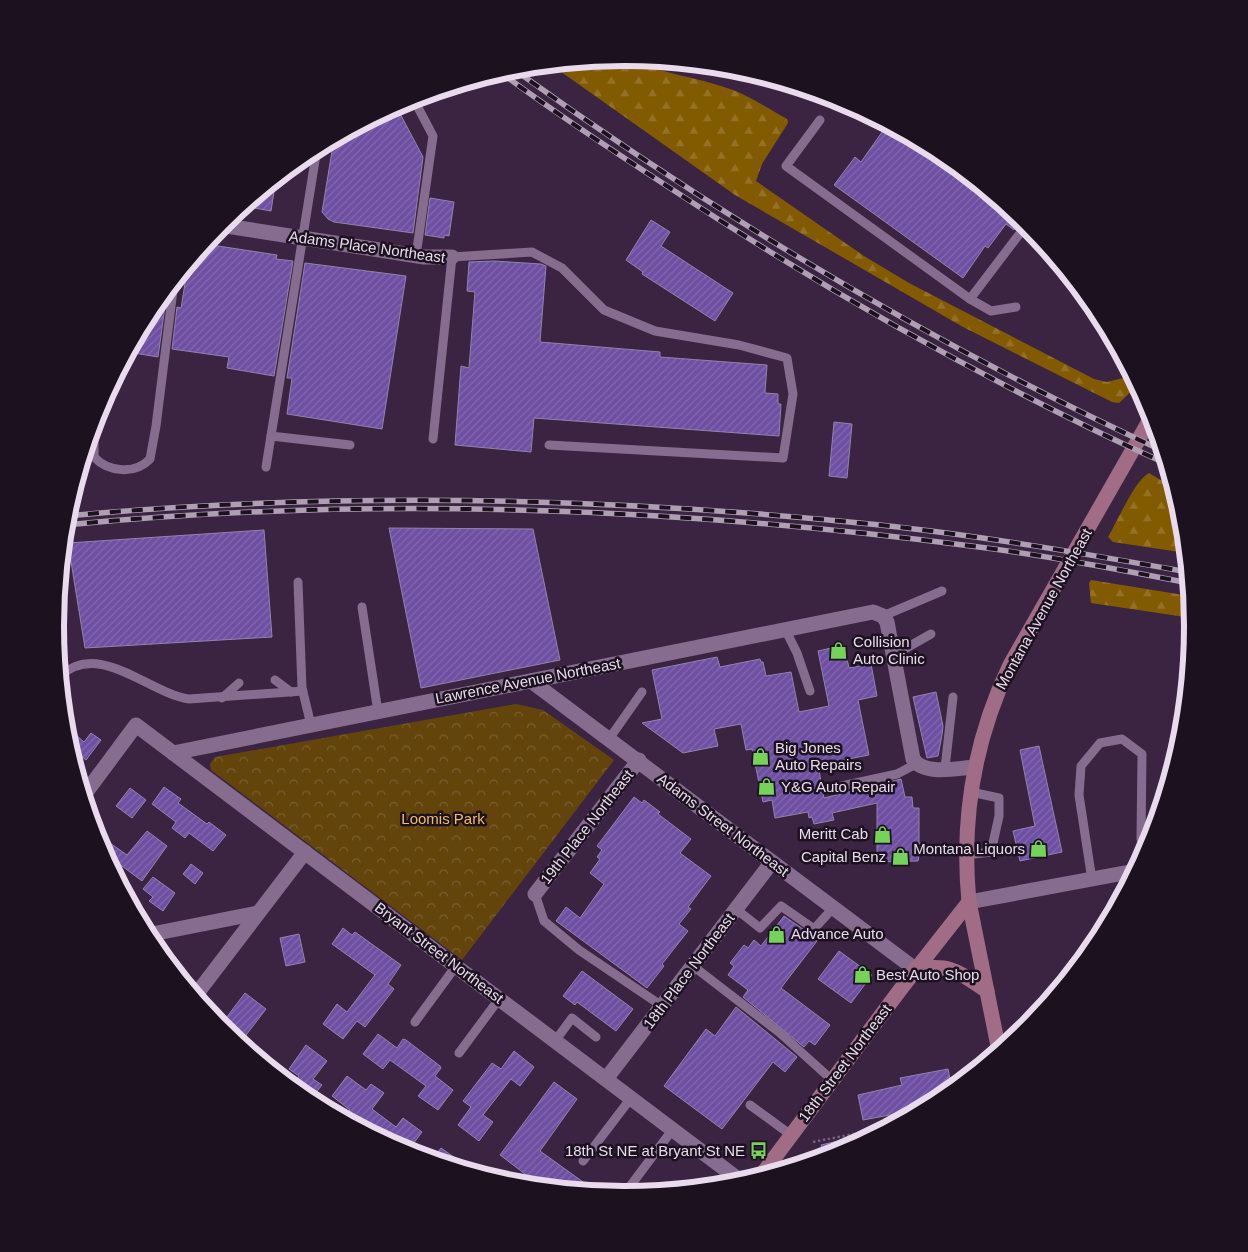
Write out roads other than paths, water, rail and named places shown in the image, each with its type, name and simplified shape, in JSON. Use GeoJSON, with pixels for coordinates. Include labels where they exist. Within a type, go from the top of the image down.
{"type":"FeatureCollection","features":[{"type":"Feature","properties":{"kind":"main road","name":"Montana Avenue Northeast"},"geometry":{"type":"LineString","coordinates":[[997,1043],[969,902],[966,855],[975,767],[991,709],[1010,665],[1147,425]]}},
{"type":"Feature","properties":{"kind":"main road","name":"18th Street Northeast"},"geometry":{"type":"LineString","coordinates":[[767,1167],[969,902]]}},
{"type":"Feature","properties":{"kind":"main road"},"geometry":{"type":"LineString","coordinates":[[916,970],[945,967],[957,971],[987,991]]}},
{"type":"Feature","properties":{"kind":"street","name":"Adams Place Northeast"},"geometry":{"type":"LineString","coordinates":[[231,227],[416,256],[452,257]]}},
{"type":"Feature","properties":{"kind":"street","name":"Lawrence Avenue Northeast"},"geometry":{"type":"LineString","coordinates":[[173,753],[868,612],[883,616]]}},
{"type":"Feature","properties":{"kind":"street"},"geometry":{"type":"LineString","coordinates":[[883,616],[888,622],[913,759],[916,764],[926,768],[975,767]]}},
{"type":"Feature","properties":{"kind":"street","name":"Adams Street Northeast"},"geometry":{"type":"LineString","coordinates":[[531,681],[916,970]]}},
{"type":"Feature","properties":{"kind":"street","name":"Bryant Street Northeast"},"geometry":{"type":"LineString","coordinates":[[88,790],[136,725],[733,1175]]}},
{"type":"Feature","properties":{"kind":"street","name":"19th Place Northeast"},"geometry":{"type":"LineString","coordinates":[[535,894],[638,760]]}},
{"type":"Feature","properties":{"kind":"street"},"geometry":{"type":"LineString","coordinates":[[199,990],[304,852]]}},
{"type":"Feature","properties":{"kind":"street","name":"18th Place Northeast"},"geometry":{"type":"LineString","coordinates":[[606,1080],[772,862]]}},
{"type":"Feature","properties":{"kind":"street"},"geometry":{"type":"LineString","coordinates":[[969,902],[1127,873]]}},
{"type":"Feature","properties":{"kind":"street"},"geometry":{"type":"LineString","coordinates":[[156,933],[258,913]]}},
{"type":"Feature","properties":{"kind":"lane"},"geometry":{"type":"LineString","coordinates":[[416,256],[433,136],[417,105]]}},
{"type":"Feature","properties":{"kind":"lane"},"geometry":{"type":"LineString","coordinates":[[820,120],[786,166],[970,299],[991,311],[1016,307]]}},
{"type":"Feature","properties":{"kind":"lane"},"geometry":{"type":"LineString","coordinates":[[266,467],[314,159]]}},
{"type":"Feature","properties":{"kind":"lane"},"geometry":{"type":"LineString","coordinates":[[970,299],[1021,231]]}},
{"type":"Feature","properties":{"kind":"lane"},"geometry":{"type":"LineString","coordinates":[[452,257],[532,252],[562,268],[604,310],[612,314],[655,331],[739,345],[786,358],[794,394],[783,458],[549,445]]}},
{"type":"Feature","properties":{"kind":"lane","name":"Adams Place Northeast"},"geometry":{"type":"LineString","coordinates":[[434,439],[452,257]]}},
{"type":"Feature","properties":{"kind":"lane"},"geometry":{"type":"LineString","coordinates":[[94,443],[94,457],[101,464],[109,468],[136,469],[150,459],[172,295]]}},
{"type":"Feature","properties":{"kind":"lane"},"geometry":{"type":"LineString","coordinates":[[271,436],[350,445]]}},
{"type":"Feature","properties":{"kind":"lane"},"geometry":{"type":"LineString","coordinates":[[298,582],[302,691],[311,725]]}},
{"type":"Feature","properties":{"kind":"lane"},"geometry":{"type":"LineString","coordinates":[[883,616],[942,591]]}},
{"type":"Feature","properties":{"kind":"lane"},"geometry":{"type":"LineString","coordinates":[[362,608],[378,712]]}},
{"type":"Feature","properties":{"kind":"lane"},"geometry":{"type":"LineString","coordinates":[[785,629],[797,653],[810,691]]}},
{"type":"Feature","properties":{"kind":"lane"},"geometry":{"type":"LineString","coordinates":[[894,655],[931,634]]}},
{"type":"Feature","properties":{"kind":"lane"},"geometry":{"type":"LineString","coordinates":[[66,670],[87,663],[112,667],[174,697],[189,700],[222,699],[302,691]]}},
{"type":"Feature","properties":{"kind":"lane"},"geometry":{"type":"LineString","coordinates":[[275,680],[291,692]]}},
{"type":"Feature","properties":{"kind":"lane"},"geometry":{"type":"LineString","coordinates":[[222,699],[239,683]]}},
{"type":"Feature","properties":{"kind":"lane"},"geometry":{"type":"LineString","coordinates":[[609,739],[642,692]]}},
{"type":"Feature","properties":{"kind":"lane"},"geometry":{"type":"LineString","coordinates":[[945,768],[953,696]]}},
{"type":"Feature","properties":{"kind":"lane"},"geometry":{"type":"LineString","coordinates":[[1092,880],[1079,795],[1081,766],[1100,743],[1122,739],[1142,754],[1141,841]]}},
{"type":"Feature","properties":{"kind":"lane"},"geometry":{"type":"LineString","coordinates":[[828,788],[898,774],[916,764]]}},
{"type":"Feature","properties":{"kind":"lane"},"geometry":{"type":"LineString","coordinates":[[966,855],[991,852],[1000,816],[999,798],[971,792]]}},
{"type":"Feature","properties":{"kind":"lane"},"geometry":{"type":"LineString","coordinates":[[535,894],[544,921],[579,950],[662,1006]]}},
{"type":"Feature","properties":{"kind":"lane"},"geometry":{"type":"LineString","coordinates":[[736,909],[760,928],[781,906],[814,929],[833,908]]}},
{"type":"Feature","properties":{"kind":"lane"},"geometry":{"type":"LineString","coordinates":[[416,1022],[456,966]]}},
{"type":"Feature","properties":{"kind":"lane"},"geometry":{"type":"LineString","coordinates":[[693,966],[780,1033],[832,1080]]}},
{"type":"Feature","properties":{"kind":"lane"},"geometry":{"type":"LineString","coordinates":[[459,1053],[499,999]]}},
{"type":"Feature","properties":{"kind":"lane"},"geometry":{"type":"LineString","coordinates":[[555,1040],[572,1018],[596,1037]]}},
{"type":"Feature","properties":{"kind":"lane"},"geometry":{"type":"LineString","coordinates":[[583,1161],[631,1098]]}},
{"type":"Feature","properties":{"kind":"lane"},"geometry":{"type":"LineString","coordinates":[[750,1105],[791,1135]]}},
{"type":"Feature","properties":{"kind":"lane"},"geometry":{"type":"LineString","coordinates":[[630,1186],[673,1129]]}},
{"type":"Feature","properties":{"kind":"railway"},"geometry":{"type":"LineString","coordinates":[[523,76],[668,175],[828,275],[993,367],[1155,447]]}},
{"type":"Feature","properties":{"kind":"railway"},"geometry":{"type":"LineString","coordinates":[[509,78],[563,117],[730,227],[851,300],[975,370],[1159,460]]}},
{"type":"Feature","properties":{"kind":"railway"},"geometry":{"type":"LineString","coordinates":[[75,515],[167,508],[371,500],[575,503],[677,508],[919,529],[1181,571]]}},
{"type":"Feature","properties":{"kind":"railway"},"geometry":{"type":"LineString","coordinates":[[74,524],[178,516],[291,511],[405,509],[518,510],[632,515],[745,522],[971,546],[1053,558],[1182,582]]}},
{"type":"Feature","properties":{"kind":"place","name":"Collision Auto Clinic"},"geometry":{"type":"Point","coordinates":[839,651]}},
{"type":"Feature","properties":{"kind":"place","name":"Big Jones Auto Repairs"},"geometry":{"type":"Point","coordinates":[761,757]}},
{"type":"Feature","properties":{"kind":"place","name":"Y&G Auto Repair"},"geometry":{"type":"Point","coordinates":[767,787]}},
{"type":"Feature","properties":{"kind":"place","name":"Meritt Cab"},"geometry":{"type":"Point","coordinates":[882,834]}},
{"type":"Feature","properties":{"kind":"place","name":"Montana Liquors"},"geometry":{"type":"Point","coordinates":[1039,849]}},
{"type":"Feature","properties":{"kind":"place","name":"Capital Benz"},"geometry":{"type":"Point","coordinates":[900,857]}},
{"type":"Feature","properties":{"kind":"place","name":"Advance Auto"},"geometry":{"type":"Point","coordinates":[777,934]}},
{"type":"Feature","properties":{"kind":"place","name":"Best Auto Shop"},"geometry":{"type":"Point","coordinates":[862,975]}},
{"type":"Feature","properties":{"kind":"place","name":"18th St NE at Bryant St NE"},"geometry":{"type":"Point","coordinates":[759,1151]}},
{"type":"Feature","properties":{"kind":"park label","name":"Loomis Park"},"geometry":{"type":"Point","coordinates":[443,819]}}]}
